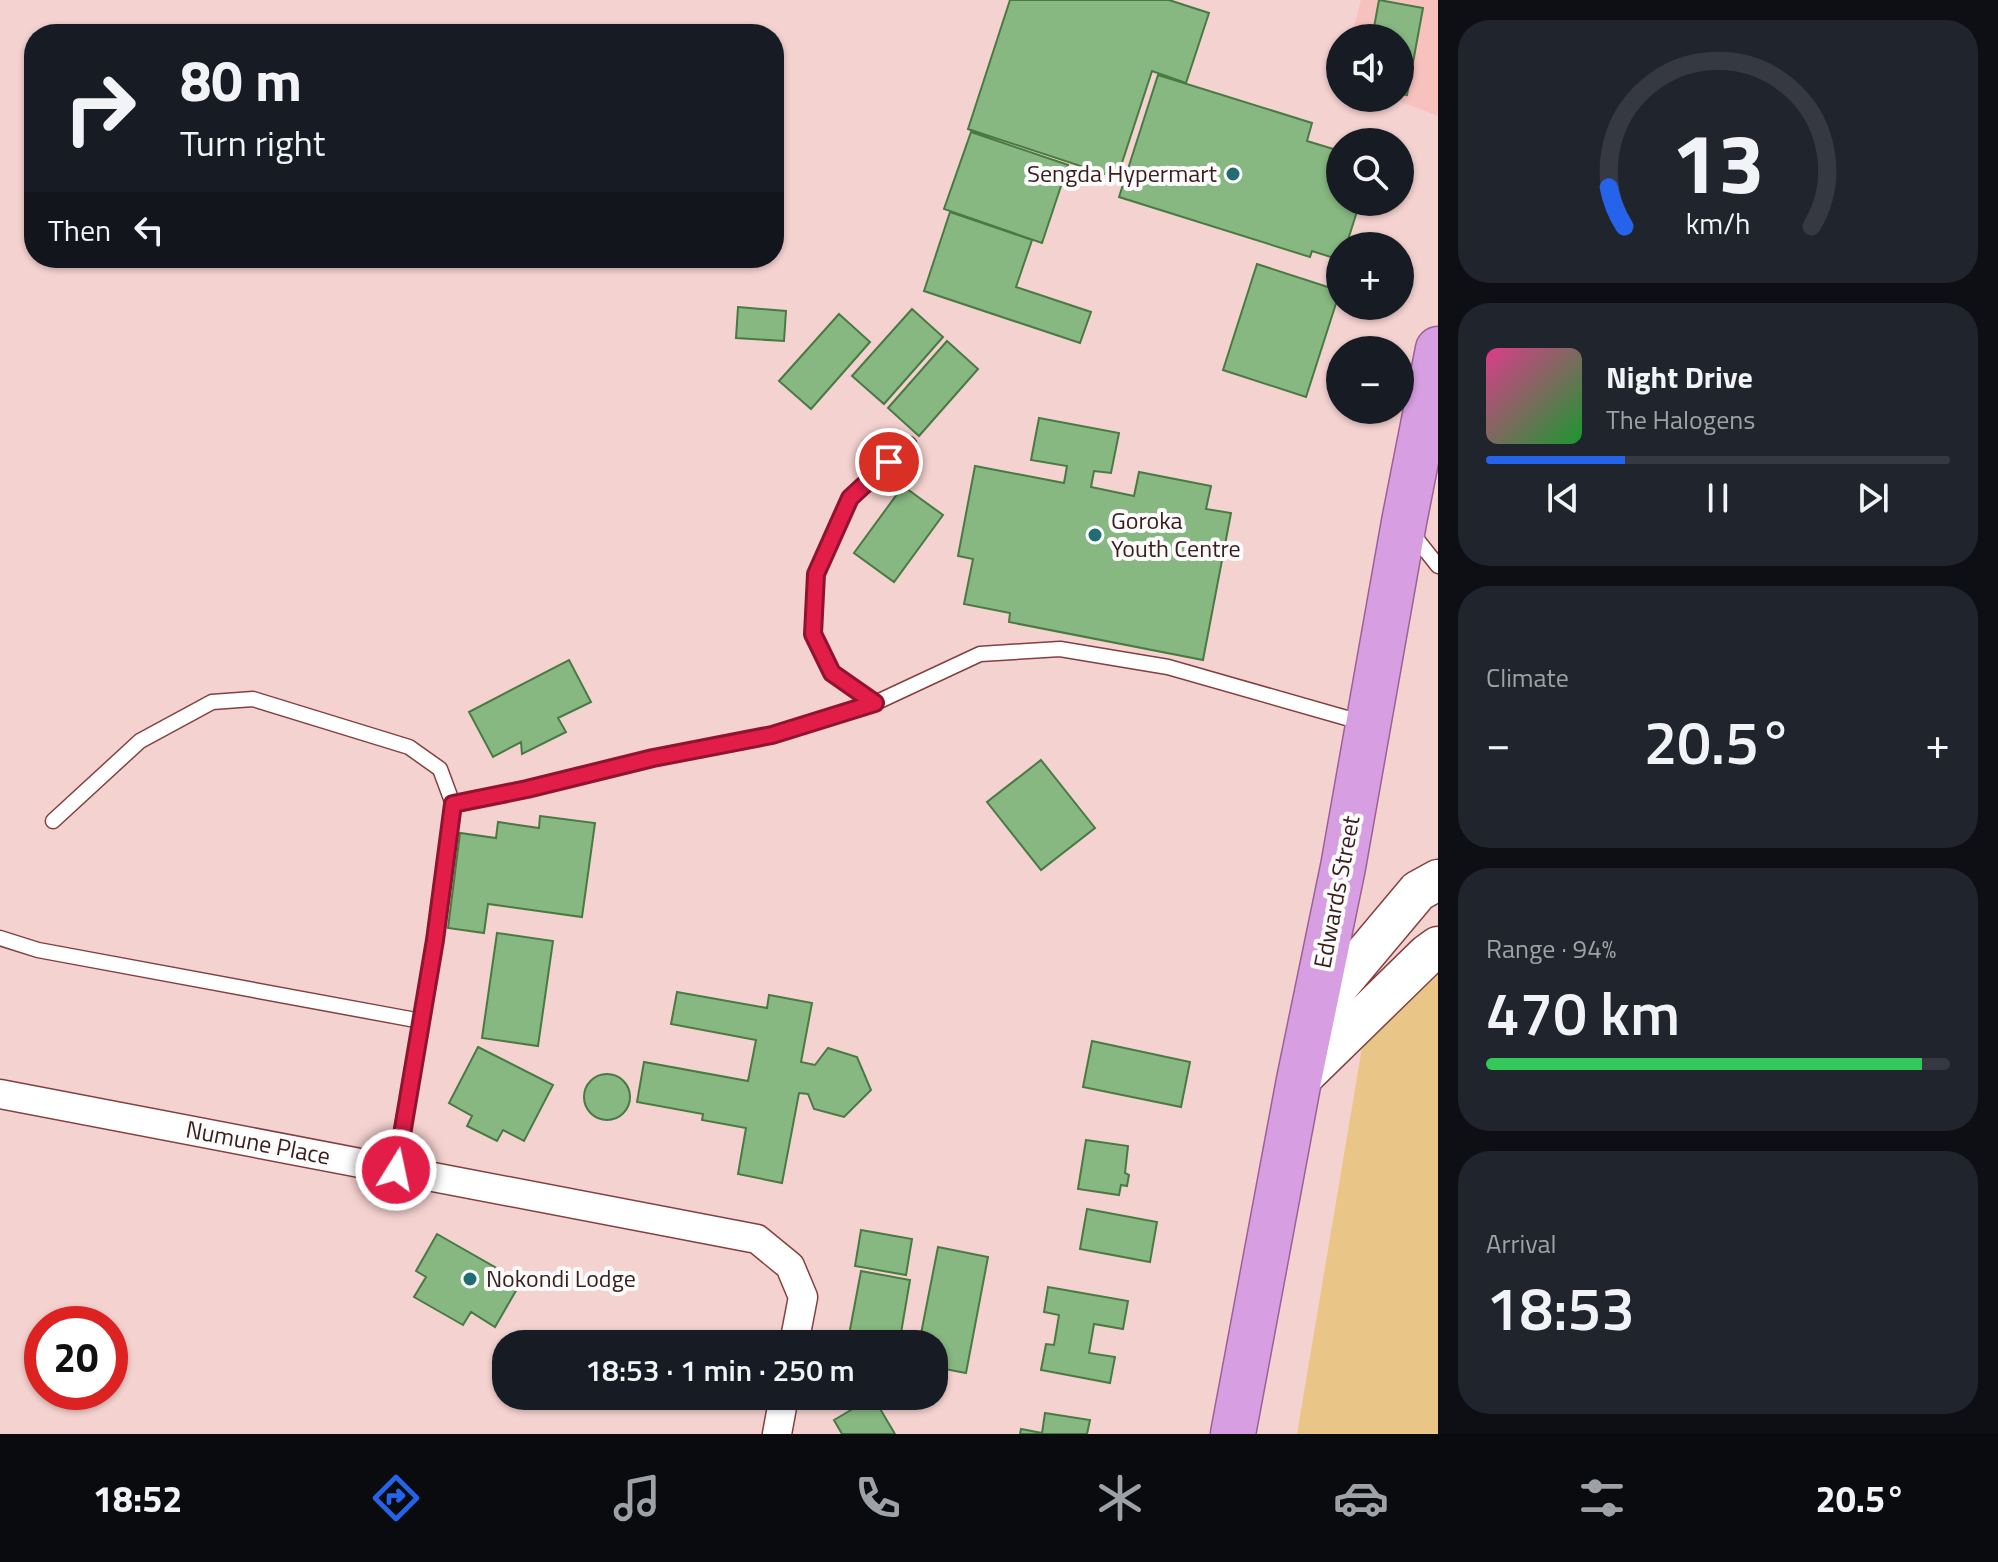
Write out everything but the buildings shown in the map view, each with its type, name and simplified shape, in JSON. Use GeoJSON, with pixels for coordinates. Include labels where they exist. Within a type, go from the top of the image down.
{"type":"FeatureCollection","features":[{"type":"Feature","properties":{"kind":"highway","name":"Edwards Street"},"geometry":{"type":"LineString","coordinates":[[1233,1434],[1299,1080],[1343,867],[1438,349]]}},
{"type":"Feature","properties":{"kind":"main road"},"geometry":{"type":"LineString","coordinates":[[1313,1016],[1418,891],[1438,880]]}},
{"type":"Feature","properties":{"kind":"main road"},"geometry":{"type":"LineString","coordinates":[[1299,1080],[1438,947]]}},
{"type":"Feature","properties":{"kind":"street","name":"Numune Place"},"geometry":{"type":"LineString","coordinates":[[0,1094],[757,1239],[790,1266],[803,1297],[797,1330]]}},
{"type":"Feature","properties":{"kind":"street"},"geometry":{"type":"LineString","coordinates":[[777,1434],[781,1410]]}},
{"type":"Feature","properties":{"kind":"lane"},"geometry":{"type":"LineString","coordinates":[[875,703],[832,673],[813,634],[816,574],[850,498],[909,444]]}},
{"type":"Feature","properties":{"kind":"lane"},"geometry":{"type":"LineString","coordinates":[[1404,522],[1438,566]]}},
{"type":"Feature","properties":{"kind":"lane"},"geometry":{"type":"LineString","coordinates":[[453,804],[653,758],[772,735],[875,703],[980,654],[1060,649],[1168,667],[1368,724]]}},
{"type":"Feature","properties":{"kind":"lane"},"geometry":{"type":"LineString","coordinates":[[53,821],[140,741],[212,702],[253,699],[409,747],[440,769],[453,804],[435,940],[396,1170]]}},
{"type":"Feature","properties":{"kind":"lane"},"geometry":{"type":"LineString","coordinates":[[0,938],[38,950],[421,1021]]}},
{"type":"Feature","properties":{"kind":"shaded area"},"geometry":{"type":"Polygon","coordinates":[[[1361,0],[1438,0],[1438,116],[1414,107],[1414,24],[1355,24],[1361,0]]]}},
{"type":"Feature","properties":{"kind":"shaded area"},"geometry":{"type":"Polygon","coordinates":[[[1438,928],[1438,1434],[1297,1434],[1371,994],[1438,928]]]}},
{"type":"Feature","properties":{"kind":"place","name":"Sengda Hypermart"},"geometry":{"type":"Point","coordinates":[1233,174]}},
{"type":"Feature","properties":{"kind":"place","name":"Goroka Youth Centre"},"geometry":{"type":"Point","coordinates":[1095,535]}},
{"type":"Feature","properties":{"kind":"place","name":"Nokondi Lodge"},"geometry":{"type":"Point","coordinates":[470,1279]}},
{"type":"Feature","properties":{"kind":"route"},"geometry":{"type":"LineString","coordinates":[[396,1170],[435,940],[453,804],[653,758],[772,735],[875,703],[832,673],[813,634],[816,574],[850,498],[889,462]]}}]}
